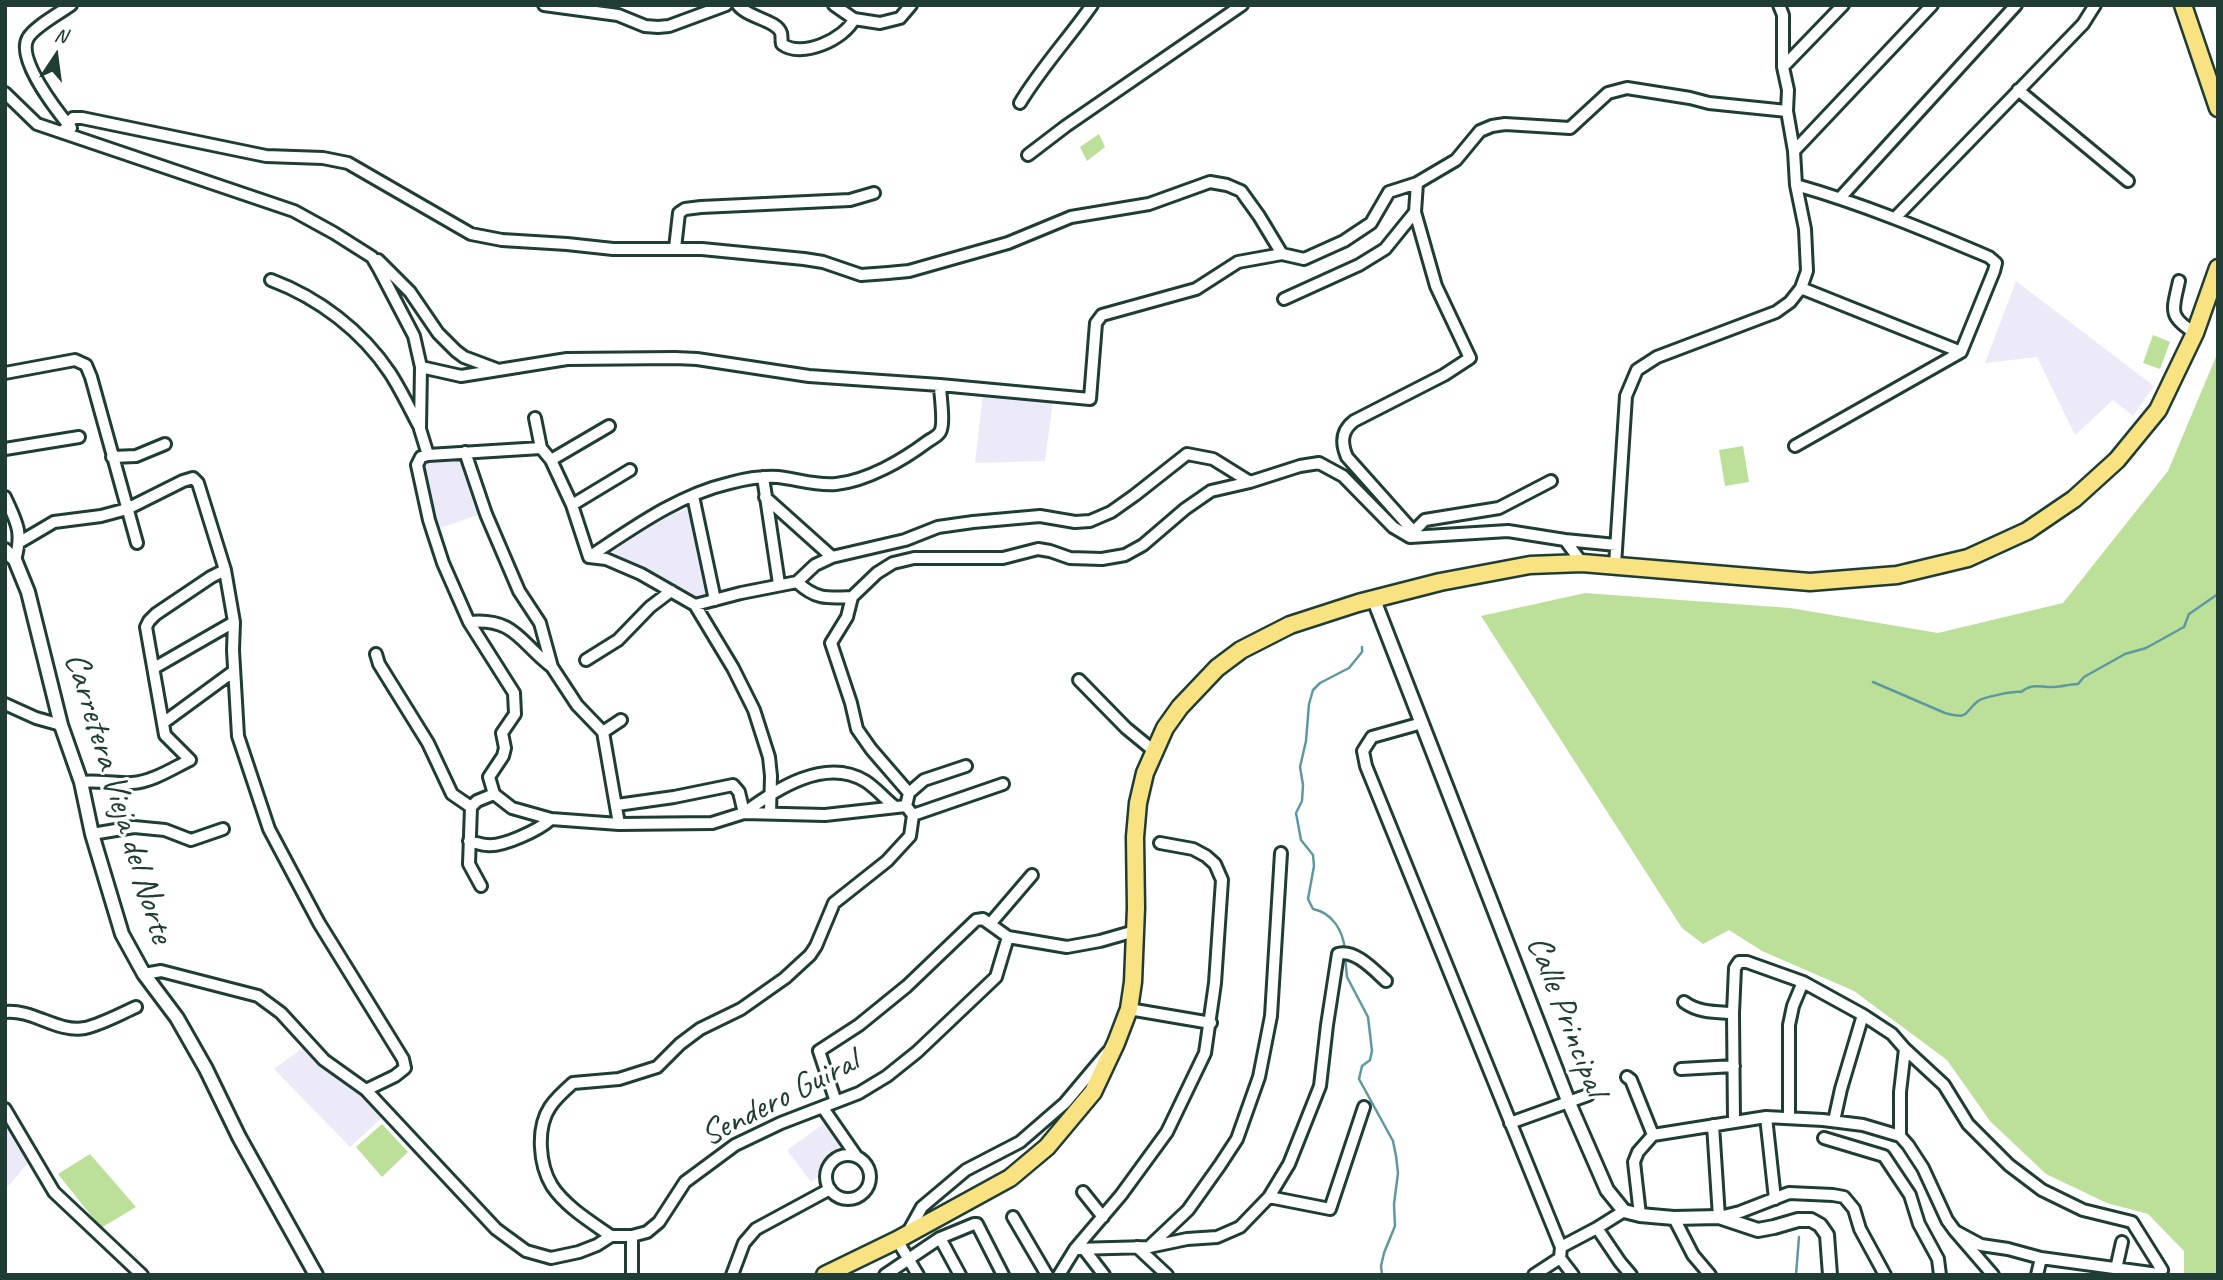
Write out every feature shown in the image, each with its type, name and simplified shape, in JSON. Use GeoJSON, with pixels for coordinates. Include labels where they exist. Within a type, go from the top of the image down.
{"type":"FeatureCollection","features":[{"type":"Feature","properties":{"kind":"main road"},"geometry":{"type":"LineString","coordinates":[[2183,5],[2218,108]]}},
{"type":"Feature","properties":{"kind":"main road"},"geometry":{"type":"LineString","coordinates":[[825,1275],[902,1237],[1010,1178],[1047,1147],[1093,1092],[1129,1009],[1135,931],[1135,837],[1144,773],[1165,729],[1180,707],[1217,668],[1241,650],[1290,625],[1374,600],[1440,582],[1530,565],[1615,565],[1810,582],[1897,575],[1968,558],[2027,531],[2074,499],[2117,460],[2158,410],[2196,333],[2218,270]]}},
{"type":"Feature","properties":{"kind":"street"},"geometry":{"type":"LineString","coordinates":[[72,5],[32,32],[26,40],[26,58],[65,128],[80,138],[294,211],[334,233],[377,259],[410,292],[438,333],[456,351],[464,357],[496,369]]}},
{"type":"Feature","properties":{"kind":"street"},"geometry":{"type":"LineString","coordinates":[[544,5],[618,15],[645,26],[658,27],[669,26],[726,5]]}},
{"type":"Feature","properties":{"kind":"street"},"geometry":{"type":"LineString","coordinates":[[738,5],[749,15],[777,27],[781,33],[782,44],[789,49],[807,50],[820,45],[848,28],[854,19]]}},
{"type":"Feature","properties":{"kind":"street"},"geometry":{"type":"LineString","coordinates":[[834,5],[854,19],[880,23],[900,18],[911,5]]}},
{"type":"Feature","properties":{"kind":"street"},"geometry":{"type":"LineString","coordinates":[[1020,103],[1032,83],[1092,5]]}},
{"type":"Feature","properties":{"kind":"street"},"geometry":{"type":"LineString","coordinates":[[1028,155],[1242,5]]}},
{"type":"Feature","properties":{"kind":"street"},"geometry":{"type":"LineString","coordinates":[[1615,565],[1626,396],[1637,370],[1657,356],[1776,312],[1790,302],[1801,288],[1807,271],[1794,150],[1787,111],[1783,67],[1783,15],[1779,5]]}},
{"type":"Feature","properties":{"kind":"street"},"geometry":{"type":"LineString","coordinates":[[1783,67],[1843,5]]}},
{"type":"Feature","properties":{"kind":"street"},"geometry":{"type":"LineString","coordinates":[[1794,150],[1932,5]]}},
{"type":"Feature","properties":{"kind":"street"},"geometry":{"type":"LineString","coordinates":[[1840,198],[2016,5]]}},
{"type":"Feature","properties":{"kind":"street"},"geometry":{"type":"LineString","coordinates":[[1895,218],[2083,24],[2095,5]]}},
{"type":"Feature","properties":{"kind":"street"},"geometry":{"type":"LineString","coordinates":[[421,367],[461,376],[567,359],[697,359],[809,376],[940,384],[1090,399],[1096,323],[1102,315],[1196,289],[1238,262],[1282,254],[1304,259],[1343,241],[1371,223],[1389,192],[1417,183],[1456,160],[1480,131],[1492,126],[1505,124],[1570,128],[1608,93],[1628,88],[1709,103],[1787,111]]}},
{"type":"Feature","properties":{"kind":"street"},"geometry":{"type":"LineString","coordinates":[[2018,90],[2128,181]]}},
{"type":"Feature","properties":{"kind":"street"},"geometry":{"type":"LineString","coordinates":[[5,93],[37,124],[65,128]]}},
{"type":"Feature","properties":{"kind":"street"},"geometry":{"type":"LineString","coordinates":[[65,128],[73,118],[99,120],[266,156],[323,158],[348,163],[471,234],[502,240],[613,249],[676,248],[804,259],[824,262],[861,275],[909,271],[1008,243],[1072,217],[1149,204],[1210,182],[1227,184],[1241,191],[1282,254]]}},
{"type":"Feature","properties":{"kind":"street"},"geometry":{"type":"LineString","coordinates":[[1411,534],[1347,457],[1342,446],[1344,433],[1354,421],[1470,359],[1436,286],[1415,212],[1417,183]]}},
{"type":"Feature","properties":{"kind":"street"},"geometry":{"type":"LineString","coordinates":[[1795,446],[1961,352],[1996,263],[1989,257],[1895,218],[1840,198],[1796,186]]}},
{"type":"Feature","properties":{"kind":"street"},"geometry":{"type":"LineString","coordinates":[[676,248],[679,212],[682,210],[701,206],[850,200],[874,193]]}},
{"type":"Feature","properties":{"kind":"street"},"geometry":{"type":"LineString","coordinates":[[1284,299],[1359,265],[1385,249],[1415,212]]}},
{"type":"Feature","properties":{"kind":"street"},"geometry":{"type":"LineString","coordinates":[[372,257],[414,336],[421,367],[420,429]]}},
{"type":"Feature","properties":{"kind":"street"},"geometry":{"type":"LineString","coordinates":[[271,280],[310,297],[364,340],[389,372],[420,429],[428,455]]}},
{"type":"Feature","properties":{"kind":"street"},"geometry":{"type":"LineString","coordinates":[[2179,281],[2174,314],[2178,323],[2196,333]]}},
{"type":"Feature","properties":{"kind":"street"},"geometry":{"type":"LineString","coordinates":[[1801,288],[1961,352]]}},
{"type":"Feature","properties":{"kind":"street"},"geometry":{"type":"LineString","coordinates":[[5,373],[75,360],[86,365],[137,543]]}},
{"type":"Feature","properties":{"kind":"street"},"geometry":{"type":"LineString","coordinates":[[589,557],[647,518],[693,496],[729,483],[778,477],[808,484],[836,484],[878,472],[940,433],[940,384]]}},
{"type":"Feature","properties":{"kind":"street"},"geometry":{"type":"LineString","coordinates":[[535,418],[541,448],[551,460],[572,505],[589,557]]}},
{"type":"Feature","properties":{"kind":"street"},"geometry":{"type":"LineString","coordinates":[[551,460],[609,426]]}},
{"type":"Feature","properties":{"kind":"street"},"geometry":{"type":"LineString","coordinates":[[5,449],[79,437]]}},
{"type":"Feature","properties":{"kind":"street"},"geometry":{"type":"LineString","coordinates":[[112,457],[136,456],[165,444]]}},
{"type":"Feature","properties":{"kind":"street"},"geometry":{"type":"LineString","coordinates":[[541,448],[428,455],[421,457],[417,465],[425,507],[443,563],[469,622],[514,693],[516,709],[502,733],[505,748],[503,756],[489,777],[494,794],[512,808],[551,819],[619,824],[712,823],[744,813],[825,815],[900,806],[909,793],[924,780],[966,766]]}},
{"type":"Feature","properties":{"kind":"street"},"geometry":{"type":"LineString","coordinates":[[465,453],[486,514],[519,591],[540,623],[552,667]]}},
{"type":"Feature","properties":{"kind":"street"},"geometry":{"type":"LineString","coordinates":[[695,605],[797,582],[814,565],[832,557],[905,540],[938,527],[1040,516],[1075,522],[1090,521],[1111,512],[1187,454],[1213,459],[1250,482]]}},
{"type":"Feature","properties":{"kind":"street"},"geometry":{"type":"LineString","coordinates":[[909,793],[870,749],[857,729],[831,643],[848,617],[852,597],[877,573],[893,563],[914,558],[1003,558],[1038,549],[1070,558],[1102,559],[1125,555],[1143,545],[1185,509],[1212,491],[1319,463],[1343,476],[1393,527],[1411,534],[1508,531],[1616,545]]}},
{"type":"Feature","properties":{"kind":"street"},"geometry":{"type":"LineString","coordinates":[[572,505],[630,470]]}},
{"type":"Feature","properties":{"kind":"street"},"geometry":{"type":"LineString","coordinates":[[763,477],[779,584]]}},
{"type":"Feature","properties":{"kind":"street"},"geometry":{"type":"LineString","coordinates":[[20,542],[54,522],[101,516],[127,509],[193,478],[198,483],[225,570],[234,622],[238,736],[269,829],[319,923],[403,1059],[405,1068],[366,1090]]}},
{"type":"Feature","properties":{"kind":"street"},"geometry":{"type":"LineString","coordinates":[[1411,534],[1425,520],[1499,508],[1551,481]]}},
{"type":"Feature","properties":{"kind":"street"},"geometry":{"type":"LineString","coordinates":[[693,496],[715,600]]}},
{"type":"Feature","properties":{"kind":"street"},"geometry":{"type":"LineString","coordinates":[[5,497],[16,520],[20,542],[15,560]]}},
{"type":"Feature","properties":{"kind":"street"},"geometry":{"type":"LineString","coordinates":[[765,497],[832,557]]}},
{"type":"Feature","properties":{"kind":"street"},"geometry":{"type":"LineString","coordinates":[[1564,540],[1582,563]]}},
{"type":"Feature","properties":{"kind":"street","name":"Carretera Vieja del Norte"},"geometry":{"type":"LineString","coordinates":[[5,550],[15,560],[28,592],[61,725],[81,782],[92,834],[122,934],[144,974],[183,1028],[239,1137],[316,1275]]}},
{"type":"Feature","properties":{"kind":"street"},"geometry":{"type":"LineString","coordinates":[[589,557],[606,559],[641,574],[695,605],[733,668],[754,710],[771,776],[769,813]]}},
{"type":"Feature","properties":{"kind":"street"},"geometry":{"type":"LineString","coordinates":[[81,782],[97,780],[134,783],[157,776],[190,760],[165,735],[146,627],[149,621],[225,570]]}},
{"type":"Feature","properties":{"kind":"street"},"geometry":{"type":"LineString","coordinates":[[797,582],[817,596],[852,597]]}},
{"type":"Feature","properties":{"kind":"street"},"geometry":{"type":"LineString","coordinates":[[586,660],[618,640],[650,607],[671,592]]}},
{"type":"Feature","properties":{"kind":"street","name":"Calle Principal"},"geometry":{"type":"LineString","coordinates":[[1374,600],[1569,1103],[1606,1190],[1624,1211]]}},
{"type":"Feature","properties":{"kind":"street"},"geometry":{"type":"LineString","coordinates":[[469,622],[487,620],[517,633],[552,667],[577,705],[603,732],[619,824]]}},
{"type":"Feature","properties":{"kind":"street"},"geometry":{"type":"LineString","coordinates":[[154,668],[234,622]]}},
{"type":"Feature","properties":{"kind":"street"},"geometry":{"type":"LineString","coordinates":[[376,654],[379,664],[428,743],[452,794],[471,807]]}},
{"type":"Feature","properties":{"kind":"street"},"geometry":{"type":"LineString","coordinates":[[163,723],[234,671]]}},
{"type":"Feature","properties":{"kind":"street"},"geometry":{"type":"LineString","coordinates":[[1079,680],[1126,728],[1154,751]]}},
{"type":"Feature","properties":{"kind":"street"},"geometry":{"type":"LineString","coordinates":[[5,704],[36,718],[61,725]]}},
{"type":"Feature","properties":{"kind":"street"},"geometry":{"type":"LineString","coordinates":[[603,732],[621,720]]}},
{"type":"Feature","properties":{"kind":"street"},"geometry":{"type":"LineString","coordinates":[[1422,723],[1372,737],[1363,751],[1366,766],[1560,1252],[1573,1275]]}},
{"type":"Feature","properties":{"kind":"street"},"geometry":{"type":"LineString","coordinates":[[744,813],[769,794],[802,779],[824,773],[844,772],[866,781],[913,815]]}},
{"type":"Feature","properties":{"kind":"street"},"geometry":{"type":"LineString","coordinates":[[913,815],[1003,784]]}},
{"type":"Feature","properties":{"kind":"street"},"geometry":{"type":"LineString","coordinates":[[617,805],[733,785],[739,792],[744,813]]}},
{"type":"Feature","properties":{"kind":"street"},"geometry":{"type":"LineString","coordinates":[[481,886],[469,864],[471,807],[477,801],[494,794]]}},
{"type":"Feature","properties":{"kind":"street"},"geometry":{"type":"LineString","coordinates":[[611,1236],[566,1201],[552,1186],[541,1149],[545,1118],[550,1107],[573,1083],[619,1079],[657,1067],[700,1029],[741,1009],[785,978],[816,946],[834,903],[887,861],[910,836],[913,815]]}},
{"type":"Feature","properties":{"kind":"street"},"geometry":{"type":"LineString","coordinates":[[470,841],[489,846],[524,836],[544,826],[551,819]]}},
{"type":"Feature","properties":{"kind":"street"},"geometry":{"type":"LineString","coordinates":[[92,834],[134,827],[165,830],[191,840],[223,830]]}},
{"type":"Feature","properties":{"kind":"street"},"geometry":{"type":"LineString","coordinates":[[1059,1275],[1167,1132],[1205,1053],[1211,1023],[1222,880],[1215,864],[1206,856],[1193,849],[1160,843]]}},
{"type":"Feature","properties":{"kind":"street"},"geometry":{"type":"LineString","coordinates":[[1143,1247],[1188,1210],[1220,1166],[1237,1139],[1259,1077],[1272,1016],[1281,853]]}},
{"type":"Feature","properties":{"kind":"street"},"geometry":{"type":"LineString","coordinates":[[990,924],[1032,875]]}},
{"type":"Feature","properties":{"kind":"street"},"geometry":{"type":"LineString","coordinates":[[836,1102],[820,1051],[907,986],[976,920],[983,919],[1008,937],[1067,947],[1135,931]]}},
{"type":"Feature","properties":{"kind":"street","name":"Sendero Guiral"},"geometry":{"type":"LineString","coordinates":[[632,1236],[647,1232],[659,1222],[685,1182],[736,1144],[781,1123],[859,1093],[918,1052],[996,977],[1008,937]]}},
{"type":"Feature","properties":{"kind":"street"},"geometry":{"type":"LineString","coordinates":[[1080,1249],[1143,1247],[1217,1237],[1234,1231],[1269,1196],[1289,1164],[1320,1087],[1326,1025],[1338,954],[1352,955],[1386,981]]}},
{"type":"Feature","properties":{"kind":"street"},"geometry":{"type":"LineString","coordinates":[[1734,1121],[1735,968],[1739,962],[1747,962],[1803,982],[1892,1034],[1944,1084],[1968,1124],[2009,1165],[2042,1189],[2083,1210],[2132,1222],[2162,1270],[2158,1274],[2116,1269],[2096,1270],[1981,1245],[1955,1231]]}},
{"type":"Feature","properties":{"kind":"street"},"geometry":{"type":"LineString","coordinates":[[144,974],[161,971],[258,996],[281,1013],[324,1060],[366,1090],[496,1229],[526,1251],[551,1258],[579,1252],[611,1236],[632,1236],[632,1275]]}},
{"type":"Feature","properties":{"kind":"street"},"geometry":{"type":"LineString","coordinates":[[1789,1118],[1789,1025],[1803,982]]}},
{"type":"Feature","properties":{"kind":"street"},"geometry":{"type":"LineString","coordinates":[[1684,1002],[1692,1008],[1707,1012],[1733,1013]]}},
{"type":"Feature","properties":{"kind":"street"},"geometry":{"type":"LineString","coordinates":[[5,1012],[15,1010],[53,1023],[84,1028],[136,1007]]}},
{"type":"Feature","properties":{"kind":"street"},"geometry":{"type":"LineString","coordinates":[[1129,1009],[1211,1023]]}},
{"type":"Feature","properties":{"kind":"street"},"geometry":{"type":"LineString","coordinates":[[1834,1121],[1863,1015]]}},
{"type":"Feature","properties":{"kind":"street"},"geometry":{"type":"LineString","coordinates":[[918,1275],[907,1259],[902,1237],[916,1215],[932,1198],[967,1170],[1020,1142],[1065,1103],[1116,1043]]}},
{"type":"Feature","properties":{"kind":"street"},"geometry":{"type":"LineString","coordinates":[[1905,1049],[1899,1092],[1900,1136],[1923,1168],[1947,1220],[1993,1275]]}},
{"type":"Feature","properties":{"kind":"street"},"geometry":{"type":"LineString","coordinates":[[1681,1069],[1734,1066]]}},
{"type":"Feature","properties":{"kind":"street"},"geometry":{"type":"LineString","coordinates":[[1626,1077],[1631,1080],[1653,1135]]}},
{"type":"Feature","properties":{"kind":"street"},"geometry":{"type":"LineString","coordinates":[[1510,1123],[1588,1095]]}},
{"type":"Feature","properties":{"kind":"street"},"geometry":{"type":"LineString","coordinates":[[1269,1196],[1330,1209],[1364,1107]]}},
{"type":"Feature","properties":{"kind":"street"},"geometry":{"type":"LineString","coordinates":[[823,1108],[869,1172],[868,1185],[864,1191],[853,1198],[840,1197],[830,1189],[826,1176],[831,1163],[843,1156],[857,1157]]}},
{"type":"Feature","properties":{"kind":"street"},"geometry":{"type":"LineString","coordinates":[[5,1110],[54,1192],[142,1275]]}},
{"type":"Feature","properties":{"kind":"street"},"geometry":{"type":"LineString","coordinates":[[1766,1117],[1775,1199]]}},
{"type":"Feature","properties":{"kind":"street"},"geometry":{"type":"LineString","coordinates":[[1640,1215],[1634,1162],[1638,1152],[1653,1135],[1766,1117],[1863,1125],[1900,1136]]}},
{"type":"Feature","properties":{"kind":"street"},"geometry":{"type":"LineString","coordinates":[[1713,1125],[1719,1217]]}},
{"type":"Feature","properties":{"kind":"street"},"geometry":{"type":"LineString","coordinates":[[1824,1138],[1884,1156],[1910,1195],[1919,1224],[1938,1259],[1940,1275]]}},
{"type":"Feature","properties":{"kind":"street"},"geometry":{"type":"LineString","coordinates":[[732,1275],[744,1243],[756,1229],[830,1189]]}},
{"type":"Feature","properties":{"kind":"street"},"geometry":{"type":"LineString","coordinates":[[1083,1192],[1103,1217]]}},
{"type":"Feature","properties":{"kind":"street"},"geometry":{"type":"LineString","coordinates":[[1534,1275],[1560,1252],[1624,1211],[1674,1218],[1719,1217],[1789,1194],[1844,1197],[1854,1209],[1860,1229],[1885,1275]]}},
{"type":"Feature","properties":{"kind":"street"},"geometry":{"type":"LineString","coordinates":[[1013,1217],[1047,1275]]}},
{"type":"Feature","properties":{"kind":"street"},"geometry":{"type":"LineString","coordinates":[[1719,1217],[1758,1230],[1798,1220],[1811,1220],[1820,1226],[1827,1236],[1830,1275]]}},
{"type":"Feature","properties":{"kind":"street"},"geometry":{"type":"LineString","coordinates":[[1674,1218],[1693,1255],[1710,1275]]}},
{"type":"Feature","properties":{"kind":"street"},"geometry":{"type":"LineString","coordinates":[[885,1275],[940,1238],[974,1224],[977,1224],[1003,1275]]}},
{"type":"Feature","properties":{"kind":"street"},"geometry":{"type":"LineString","coordinates":[[1597,1228],[1631,1275]]}},
{"type":"Feature","properties":{"kind":"street"},"geometry":{"type":"LineString","coordinates":[[940,1238],[961,1275]]}},
{"type":"Feature","properties":{"kind":"street"},"geometry":{"type":"LineString","coordinates":[[2116,1269],[2122,1242]]}},
{"type":"Feature","properties":{"kind":"street"},"geometry":{"type":"LineString","coordinates":[[1143,1247],[1167,1275]]}},
{"type":"Feature","properties":{"kind":"street"},"geometry":{"type":"LineString","coordinates":[[1080,1249],[1104,1275]]}},
{"type":"Feature","properties":{"kind":"street"},"geometry":{"type":"LineString","coordinates":[[2037,1275],[2041,1258]]}},
{"type":"Feature","properties":{"kind":"shaded area"},"geometry":{"type":"Polygon","coordinates":[[[2016,281],[2154,386],[2133,416],[2113,400],[2075,435],[2037,357],[1985,363],[2016,281]]]}},
{"type":"Feature","properties":{"kind":"shaded area"},"geometry":{"type":"Polygon","coordinates":[[[983,394],[1053,401],[1045,461],[975,463],[983,394]]]}},
{"type":"Feature","properties":{"kind":"shaded area"},"geometry":{"type":"Polygon","coordinates":[[[462,456],[481,514],[434,530],[418,461],[462,456]]]}},
{"type":"Feature","properties":{"kind":"shaded area"},"geometry":{"type":"Polygon","coordinates":[[[693,507],[712,593],[695,601],[612,552],[659,519],[693,507]]]}},
{"type":"Feature","properties":{"kind":"shaded area"},"geometry":{"type":"Polygon","coordinates":[[[308,1044],[366,1094],[384,1116],[350,1147],[274,1069],[308,1044]]]}},
{"type":"Feature","properties":{"kind":"shaded area"},"geometry":{"type":"Polygon","coordinates":[[[5,1121],[28,1163],[5,1190],[5,1121]]]}},
{"type":"Feature","properties":{"kind":"shaded area"},"geometry":{"type":"Polygon","coordinates":[[[825,1123],[848,1155],[811,1182],[787,1150],[825,1123]]]}},
{"type":"Feature","properties":{"kind":"green space"},"geometry":{"type":"Polygon","coordinates":[[[1099,134],[1105,147],[1087,161],[1080,147],[1099,134]]]}},
{"type":"Feature","properties":{"kind":"green space"},"geometry":{"type":"Polygon","coordinates":[[[2153,335],[2170,342],[2160,369],[2143,363],[2153,335]]]}},
{"type":"Feature","properties":{"kind":"green space"},"geometry":{"type":"Polygon","coordinates":[[[2218,352],[2218,1275],[2184,1275],[2184,1251],[2148,1214],[2107,1203],[2046,1174],[1990,1121],[1947,1060],[1854,991],[1762,951],[1729,930],[1703,944],[1682,928],[1481,616],[1585,593],[1790,608],[1938,633],[2063,603],[2168,471],[2218,352]]]}},
{"type":"Feature","properties":{"kind":"green space"},"geometry":{"type":"Polygon","coordinates":[[[1743,446],[1749,482],[1725,486],[1719,450],[1743,446]]]}},
{"type":"Feature","properties":{"kind":"green space"},"geometry":{"type":"Polygon","coordinates":[[[382,1124],[408,1152],[382,1177],[356,1147],[382,1124]]]}},
{"type":"Feature","properties":{"kind":"green space"},"geometry":{"type":"Polygon","coordinates":[[[90,1154],[136,1207],[101,1228],[58,1174],[90,1154]]]}},
{"type":"Feature","properties":{"kind":"waterway"},"geometry":{"type":"LineString","coordinates":[[1873,682],[1945,713],[1962,715],[1978,701],[1986,698],[2021,692],[2033,686],[2078,684],[2084,677],[2125,654],[2146,648],[2184,627],[2189,614],[2218,594]]}},
{"type":"Feature","properties":{"kind":"waterway"},"geometry":{"type":"LineString","coordinates":[[1345,950],[1336,924],[1326,914],[1313,909],[1308,899],[1314,866],[1313,855],[1301,840],[1296,813],[1302,801],[1300,767],[1313,690],[1320,683],[1349,668],[1362,652],[1362,647]]}},
{"type":"Feature","properties":{"kind":"waterway"},"geometry":{"type":"LineString","coordinates":[[1345,956],[1347,977],[1368,1017],[1372,1051],[1370,1060],[1362,1066],[1359,1079],[1393,1141],[1398,1173],[1394,1204],[1395,1226],[1384,1253],[1382,1275]]}},
{"type":"Feature","properties":{"kind":"waterway"},"geometry":{"type":"LineString","coordinates":[[1796,1275],[1799,1237]]}}]}
